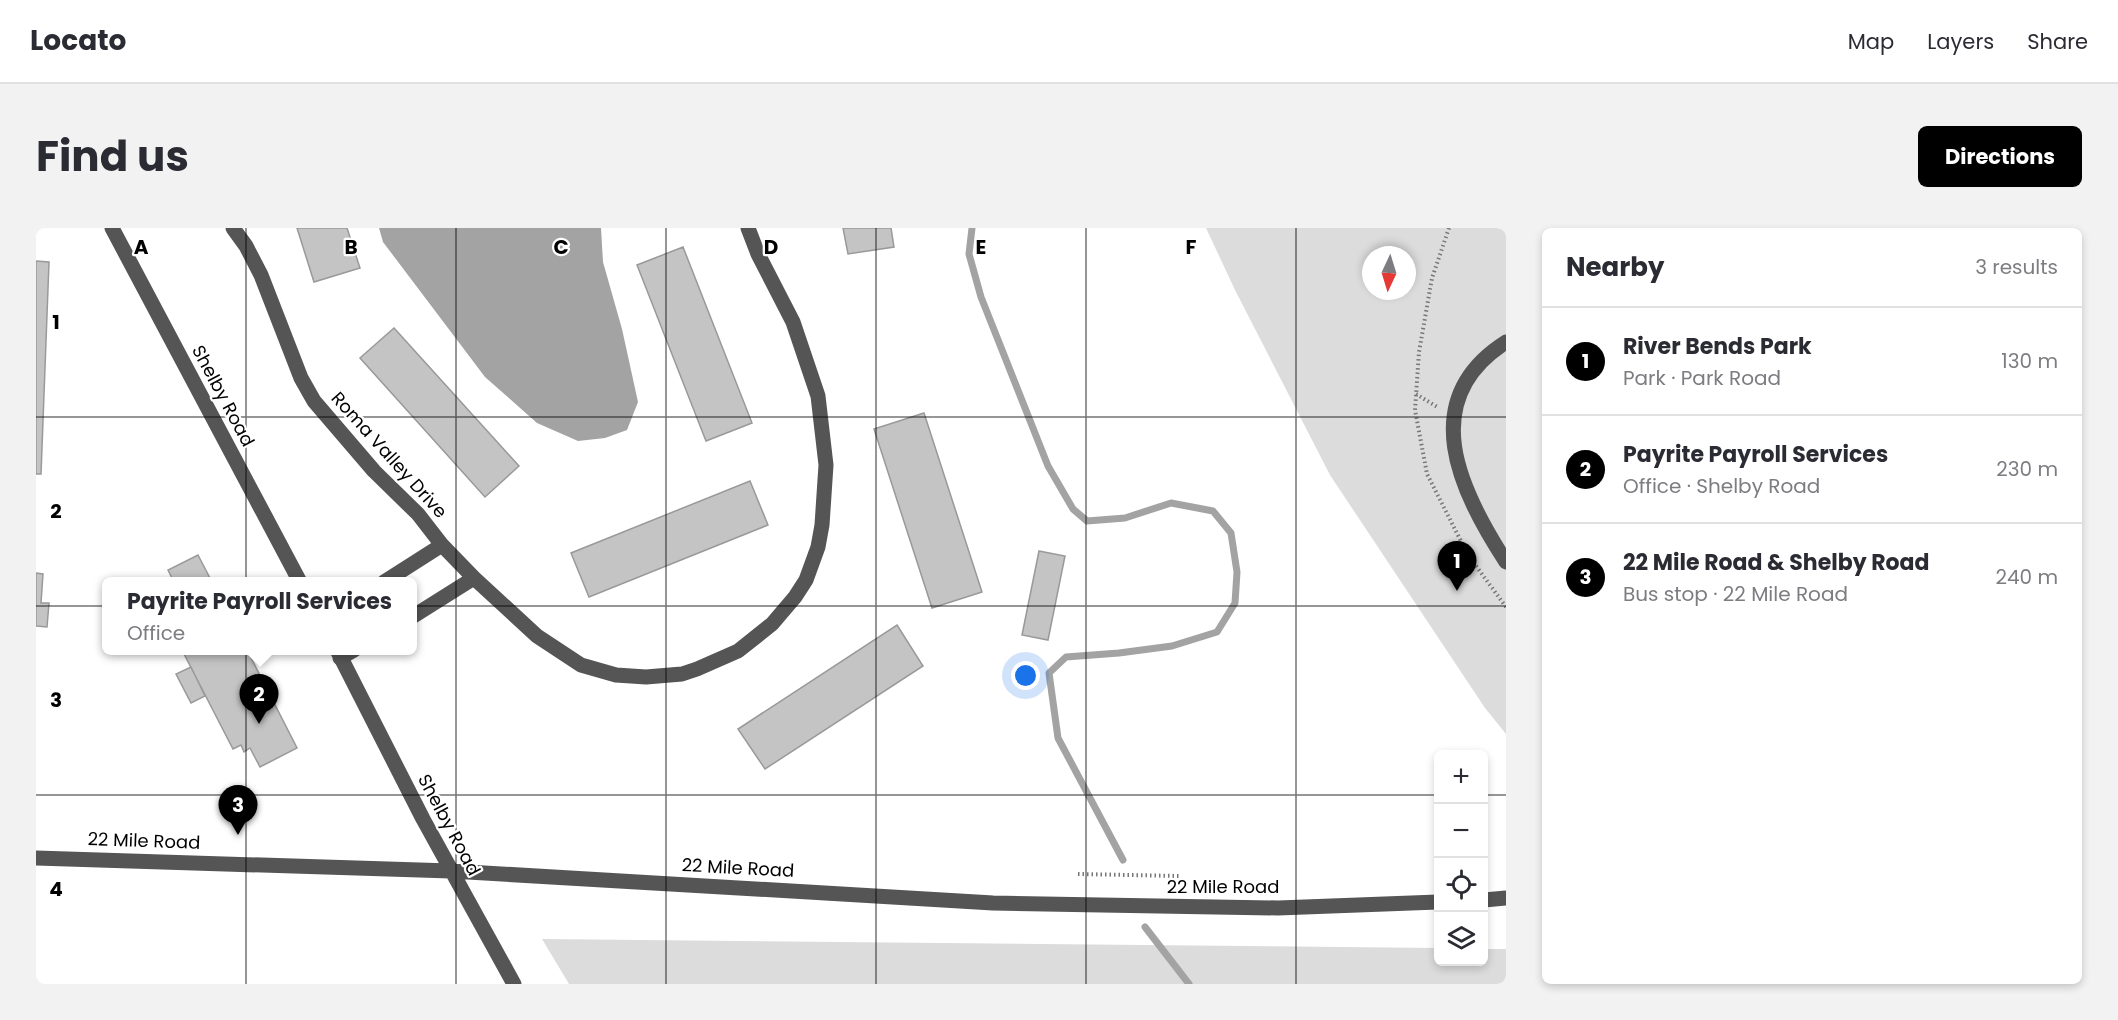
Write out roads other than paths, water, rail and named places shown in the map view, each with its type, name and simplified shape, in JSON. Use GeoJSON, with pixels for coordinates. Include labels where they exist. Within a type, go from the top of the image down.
{"type":"FeatureCollection","features":[{"type":"Feature","properties":{"kind":"street","name":"Shelby Road"},"geometry":{"type":"LineString","coordinates":[[112,228],[297,577]]}},
{"type":"Feature","properties":{"kind":"street","name":"Roma Valley Drive"},"geometry":{"type":"LineString","coordinates":[[233,228],[246,246],[261,275],[301,378],[314,401],[374,471],[418,514],[442,545],[537,636],[581,665],[616,675],[646,677],[682,674],[697,669],[738,651],[772,624],[795,597],[813,564],[822,525],[826,465],[818,396],[793,322],[758,254],[748,228]]}},
{"type":"Feature","properties":{"kind":"street"},"geometry":{"type":"LineString","coordinates":[[1506,342],[1476,365],[1456,400],[1453,435],[1458,464],[1474,508],[1506,562]]}},
{"type":"Feature","properties":{"kind":"street","name":"Roma Valley Drive"},"geometry":{"type":"LineString","coordinates":[[392,577],[442,545]]}},
{"type":"Feature","properties":{"kind":"street"},"geometry":{"type":"LineString","coordinates":[[417,614],[474,578]]}},
{"type":"Feature","properties":{"kind":"street","name":"Shelby Road"},"geometry":{"type":"LineString","coordinates":[[345,655],[451,871],[514,984]]}},
{"type":"Feature","properties":{"kind":"street","name":"22 Mile Road"},"geometry":{"type":"LineString","coordinates":[[36,858],[451,871],[993,903],[1278,908],[1434,902]]}},
{"type":"Feature","properties":{"kind":"street"},"geometry":{"type":"LineString","coordinates":[[1488,900],[1506,898]]}},
{"type":"Feature","properties":{"kind":"waterway"},"geometry":{"type":"LineString","coordinates":[[972,228],[969,254],[981,297],[1048,466],[1073,509],[1087,521],[1125,518],[1171,503],[1213,511],[1231,533],[1237,572],[1235,603],[1217,632],[1172,646],[1066,657],[1049,673],[1058,738],[1123,860]]}},
{"type":"Feature","properties":{"kind":"waterway"},"geometry":{"type":"LineString","coordinates":[[1145,927],[1189,984]]}},
{"type":"Feature","properties":{"kind":"place","name":"River Bends Park"},"geometry":{"type":"Point","coordinates":[1457,591]}},
{"type":"Feature","properties":{"kind":"place","name":"Payrite Payroll Services"},"geometry":{"type":"Point","coordinates":[259,724]}},
{"type":"Feature","properties":{"kind":"place","name":"22 Mile Road & Shelby Road"},"geometry":{"type":"Point","coordinates":[238,835]}}]}
